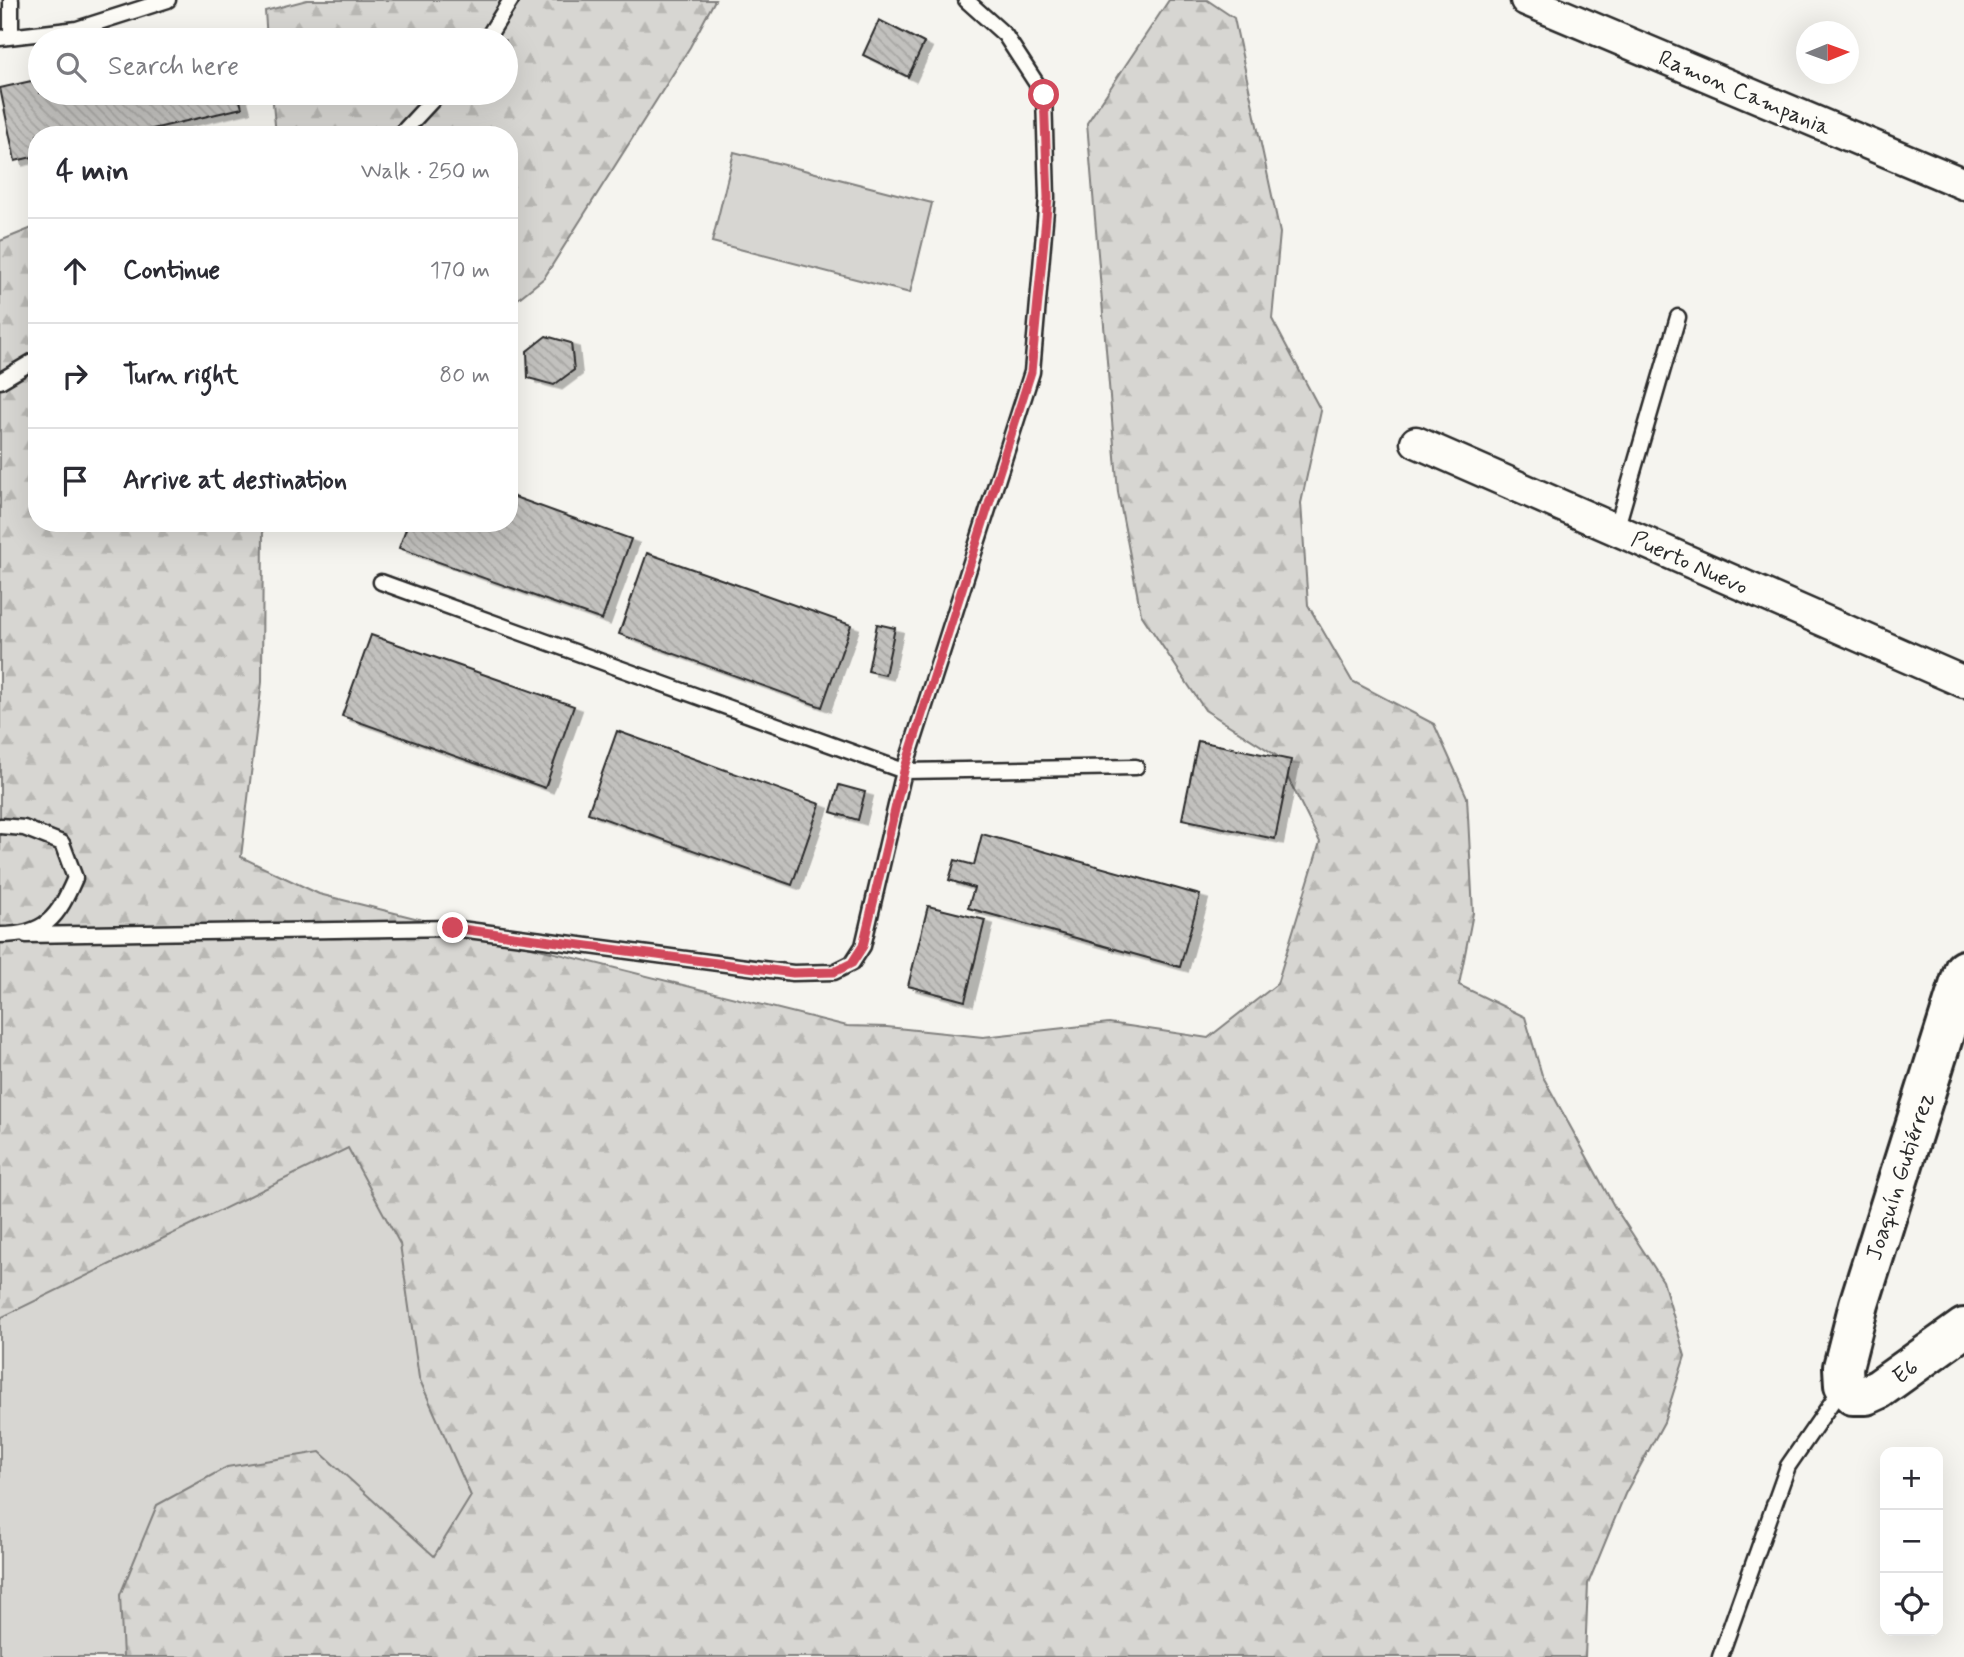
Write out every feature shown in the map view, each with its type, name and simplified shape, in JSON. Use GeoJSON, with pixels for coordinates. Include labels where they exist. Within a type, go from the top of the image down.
{"type":"FeatureCollection","features":[{"type":"Feature","properties":{"kind":"street","name":"Ramon Campania"},"geometry":{"type":"LineString","coordinates":[[1526,0],[1964,184]]}},
{"type":"Feature","properties":{"kind":"street","name":"Puerto Nuevo"},"geometry":{"type":"LineString","coordinates":[[1416,442],[1964,682]]}},
{"type":"Feature","properties":{"kind":"street","name":"Joaquín Gutiérrez"},"geometry":{"type":"LineString","coordinates":[[1844,1385],[1843,1367],[1859,1304],[1964,970]]}},
{"type":"Feature","properties":{"kind":"street","name":"E6"},"geometry":{"type":"LineString","coordinates":[[1844,1385],[1853,1395],[1866,1395],[1879,1389],[1964,1328]]}},
{"type":"Feature","properties":{"kind":"lane"},"geometry":{"type":"LineString","coordinates":[[11,0],[6,37],[28,35]]}},
{"type":"Feature","properties":{"kind":"lane"},"geometry":{"type":"LineString","coordinates":[[80,28],[168,0]]}},
{"type":"Feature","properties":{"kind":"lane"},"geometry":{"type":"LineString","coordinates":[[494,28],[511,0]]}},
{"type":"Feature","properties":{"kind":"lane"},"geometry":{"type":"LineString","coordinates":[[0,935],[453,928],[793,973],[834,972],[852,963],[863,946],[904,771],[1031,372],[1048,198],[1044,95],[1005,35],[967,0]]}},
{"type":"Feature","properties":{"kind":"lane"},"geometry":{"type":"LineString","coordinates":[[408,126],[428,105]]}},
{"type":"Feature","properties":{"kind":"lane"},"geometry":{"type":"LineString","coordinates":[[1616,530],[1678,317]]}},
{"type":"Feature","properties":{"kind":"lane"},"geometry":{"type":"LineString","coordinates":[[0,381],[28,364]]}},
{"type":"Feature","properties":{"kind":"lane"},"geometry":{"type":"LineString","coordinates":[[381,582],[904,771],[1136,767]]}},
{"type":"Feature","properties":{"kind":"lane"},"geometry":{"type":"LineString","coordinates":[[0,827],[24,828],[62,843],[75,877],[60,912],[26,935]]}},
{"type":"Feature","properties":{"kind":"lane"},"geometry":{"type":"LineString","coordinates":[[1720,1657],[1788,1466],[1844,1385]]}},
{"type":"Feature","properties":{"kind":"green space"},"geometry":{"type":"Polygon","coordinates":[[[307,0],[715,0],[690,47],[544,278],[518,299],[518,126],[275,126],[273,105],[518,105],[518,28],[266,28],[265,11],[307,0]]]}},
{"type":"Feature","properties":{"kind":"green space"},"geometry":{"type":"Polygon","coordinates":[[[1169,0],[1207,0],[1234,18],[1280,233],[1272,319],[1321,411],[1301,503],[1308,605],[1352,681],[1434,724],[1467,797],[1473,913],[1459,985],[1525,1017],[1542,1075],[1614,1206],[1663,1281],[1685,1356],[1664,1422],[1625,1494],[1588,1584],[1585,1657],[0,1657],[0,241],[28,230],[28,532],[263,532],[262,682],[241,857],[319,894],[847,1026],[887,1027],[983,1037],[1109,1023],[1208,1038],[1277,984],[1320,842],[1277,756],[1205,710],[1141,614],[1118,492],[1087,123],[1169,0]]]}},
{"type":"Feature","properties":{"kind":"green space"},"geometry":{"type":"Polygon","coordinates":[[[734,152],[932,203],[910,293],[712,242],[734,152]]]}},
{"type":"Feature","properties":{"kind":"green space"},"geometry":{"type":"Polygon","coordinates":[[[348,1148],[400,1244],[419,1378],[471,1496],[434,1556],[320,1452],[227,1467],[157,1505],[120,1595],[123,1657],[0,1657],[0,1318],[348,1148]]]}},
{"type":"Feature","properties":{"kind":"building"},"geometry":{"type":"Polygon","coordinates":[[[879,20],[924,43],[908,77],[863,55],[879,20]]]}},
{"type":"Feature","properties":{"kind":"building"},"geometry":{"type":"Polygon","coordinates":[[[28,82],[28,105],[241,105],[242,108],[165,126],[28,126],[28,158],[15,161],[0,88],[28,82]]]}},
{"type":"Feature","properties":{"kind":"building"},"geometry":{"type":"Polygon","coordinates":[[[546,336],[571,343],[574,370],[554,385],[528,378],[527,351],[546,336]]]}},
{"type":"Feature","properties":{"kind":"building"},"geometry":{"type":"Polygon","coordinates":[[[518,498],[631,539],[602,620],[399,548],[405,532],[518,532],[518,498]]]}},
{"type":"Feature","properties":{"kind":"building"},"geometry":{"type":"Polygon","coordinates":[[[647,553],[851,625],[822,707],[619,634],[647,553]]]}},
{"type":"Feature","properties":{"kind":"building"},"geometry":{"type":"Polygon","coordinates":[[[877,624],[895,628],[885,675],[868,671],[877,624]]]}},
{"type":"Feature","properties":{"kind":"building"},"geometry":{"type":"Polygon","coordinates":[[[371,635],[574,706],[545,788],[342,716],[371,635]]]}},
{"type":"Feature","properties":{"kind":"building"},"geometry":{"type":"Polygon","coordinates":[[[617,731],[820,804],[792,885],[588,813],[617,731]]]}},
{"type":"Feature","properties":{"kind":"building"},"geometry":{"type":"Polygon","coordinates":[[[1198,741],[1291,760],[1275,839],[1182,819],[1198,741]]]}},
{"type":"Feature","properties":{"kind":"building"},"geometry":{"type":"Polygon","coordinates":[[[839,785],[865,792],[858,820],[831,812],[839,785]]]}},
{"type":"Feature","properties":{"kind":"building"},"geometry":{"type":"Polygon","coordinates":[[[982,834],[1200,895],[1180,967],[968,908],[974,888],[949,880],[955,860],[974,865],[982,834]]]}},
{"type":"Feature","properties":{"kind":"building"},"geometry":{"type":"Polygon","coordinates":[[[928,906],[985,920],[965,1001],[908,986],[928,906]]]}},
{"type":"Feature","properties":{"kind":"route"},"geometry":{"type":"LineString","coordinates":[[453,928],[793,973],[834,972],[852,963],[863,946],[872,915],[904,771],[1031,372],[1048,198],[1044,95]]}}]}
